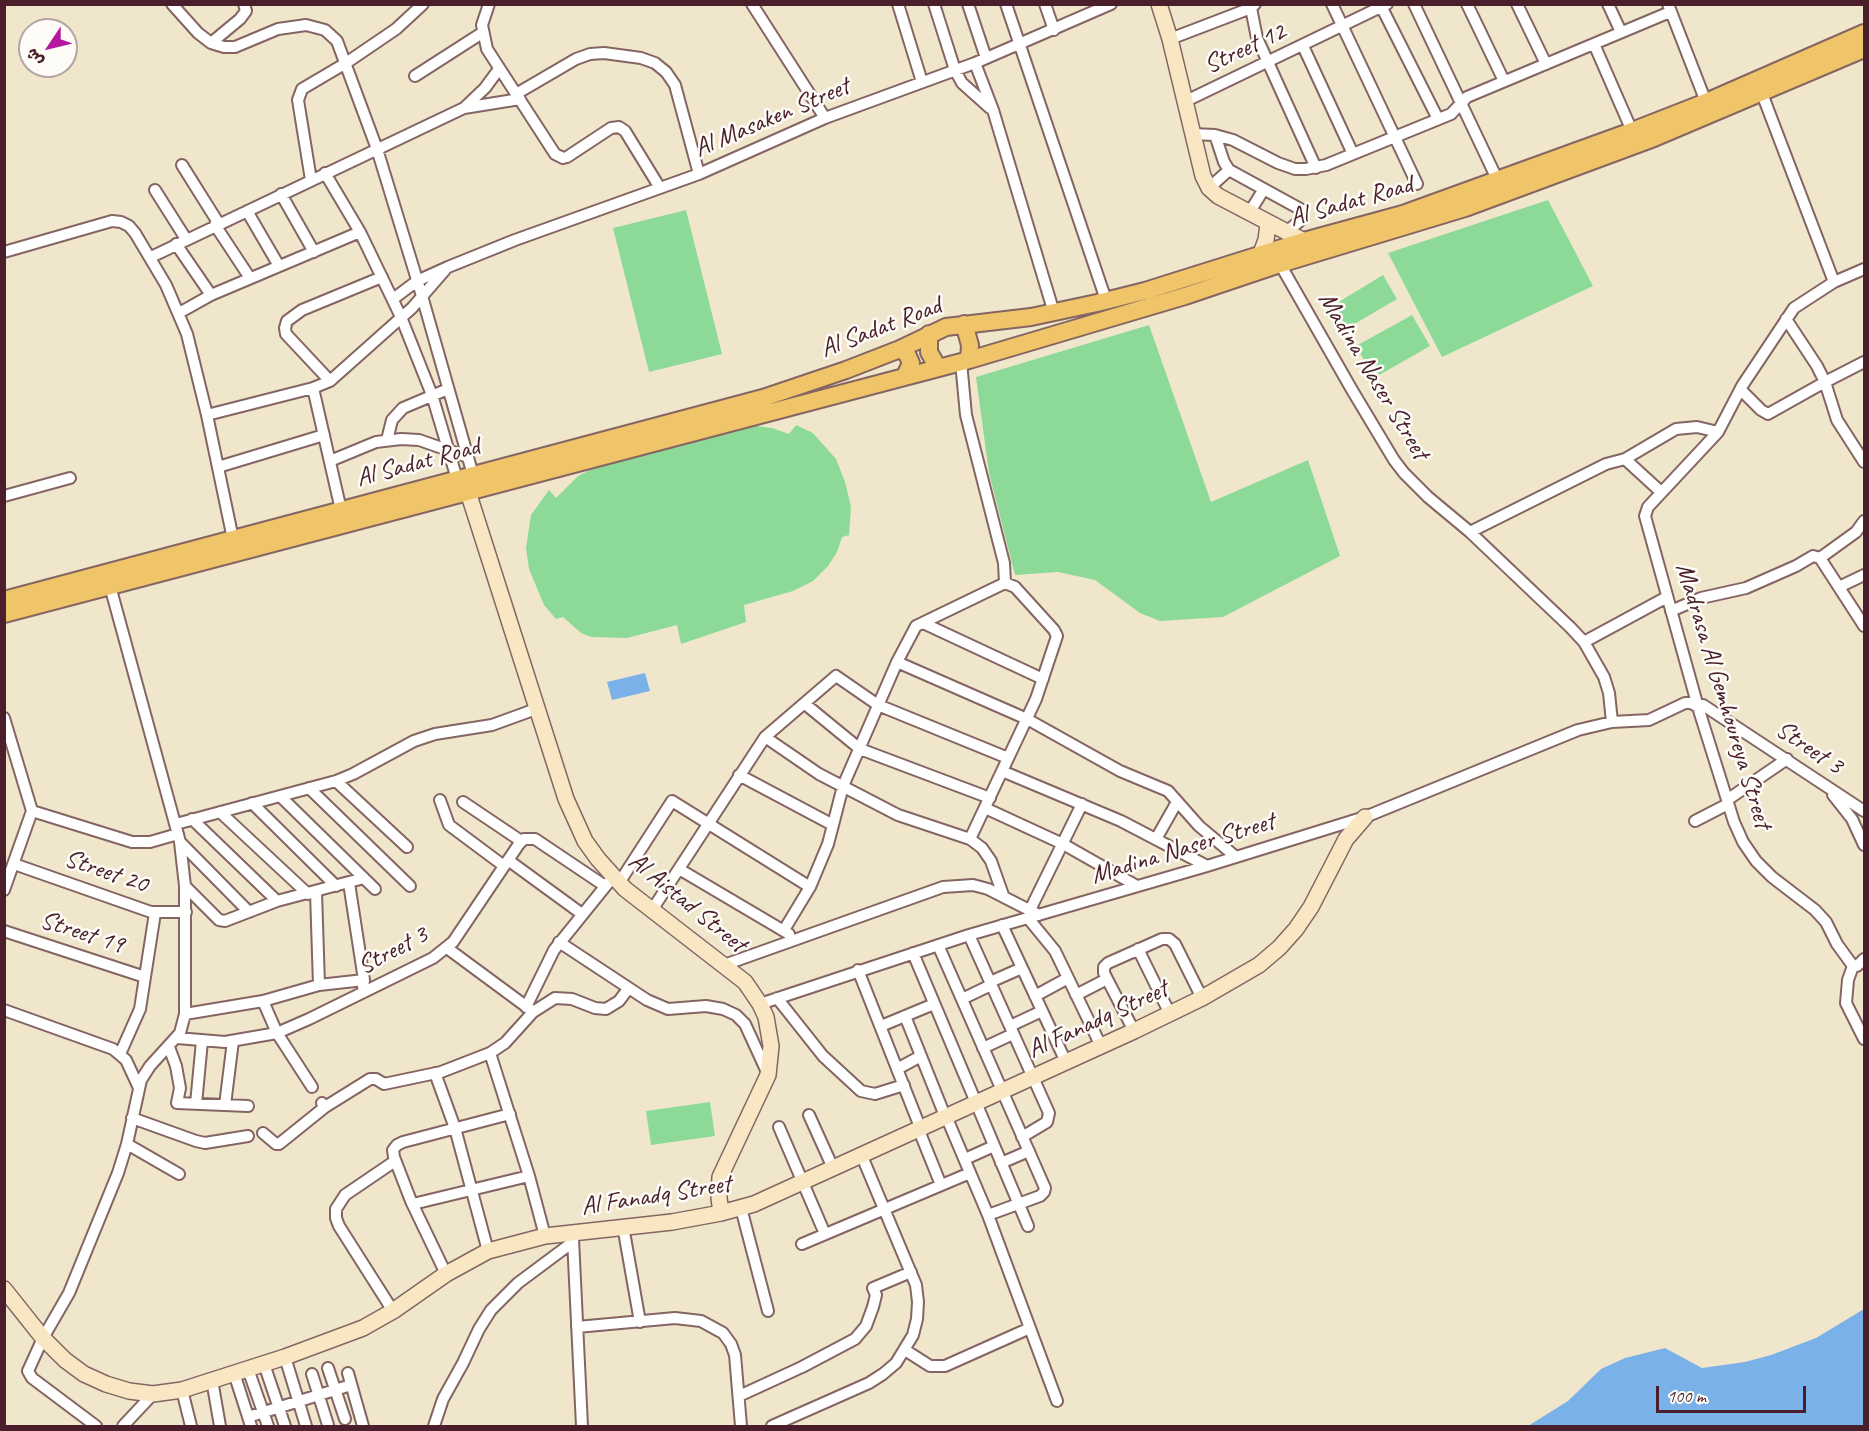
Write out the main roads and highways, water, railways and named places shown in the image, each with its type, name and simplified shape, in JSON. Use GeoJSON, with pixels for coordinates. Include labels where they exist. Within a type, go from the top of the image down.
{"type":"FeatureCollection","features":[{"type":"Feature","properties":{"kind":"main road","name":"Al Sadat Road"},"geometry":{"type":"LineString","coordinates":[[4,614],[110,586],[784,391],[900,349],[946,327],[1054,313],[1145,291],[1304,241],[1403,214],[1498,181],[1706,102],[1864,33]]}},
{"type":"Feature","properties":{"kind":"main road","name":"Al Sadat Road"},"geometry":{"type":"LineString","coordinates":[[4,600],[341,510],[466,482],[1001,351],[1465,208],[1654,138],[1761,91],[1864,50]]}},
{"type":"Feature","properties":{"kind":"main road"},"geometry":{"type":"LineString","coordinates":[[995,321],[992,340],[1001,351]]}},
{"type":"Feature","properties":{"kind":"main road"},"geometry":{"type":"LineString","coordinates":[[964,324],[969,338],[965,361]]}},
{"type":"Feature","properties":{"kind":"main road"},"geometry":{"type":"LineString","coordinates":[[929,334],[929,352],[938,368]]}},
{"type":"Feature","properties":{"kind":"main road"},"geometry":{"type":"LineString","coordinates":[[900,349],[907,354],[911,363],[905,376]]}},
{"type":"Feature","properties":{"kind":"water"},"geometry":{"type":"Polygon","coordinates":[[[645,673],[650,691],[612,700],[607,682],[645,673]]]}},
{"type":"Feature","properties":{"kind":"water"},"geometry":{"type":"Polygon","coordinates":[[[1864,1309],[1864,1426],[1528,1426],[1568,1401],[1601,1369],[1625,1358],[1665,1348],[1702,1368],[1745,1362],[1816,1338],[1864,1309]]]}}]}
